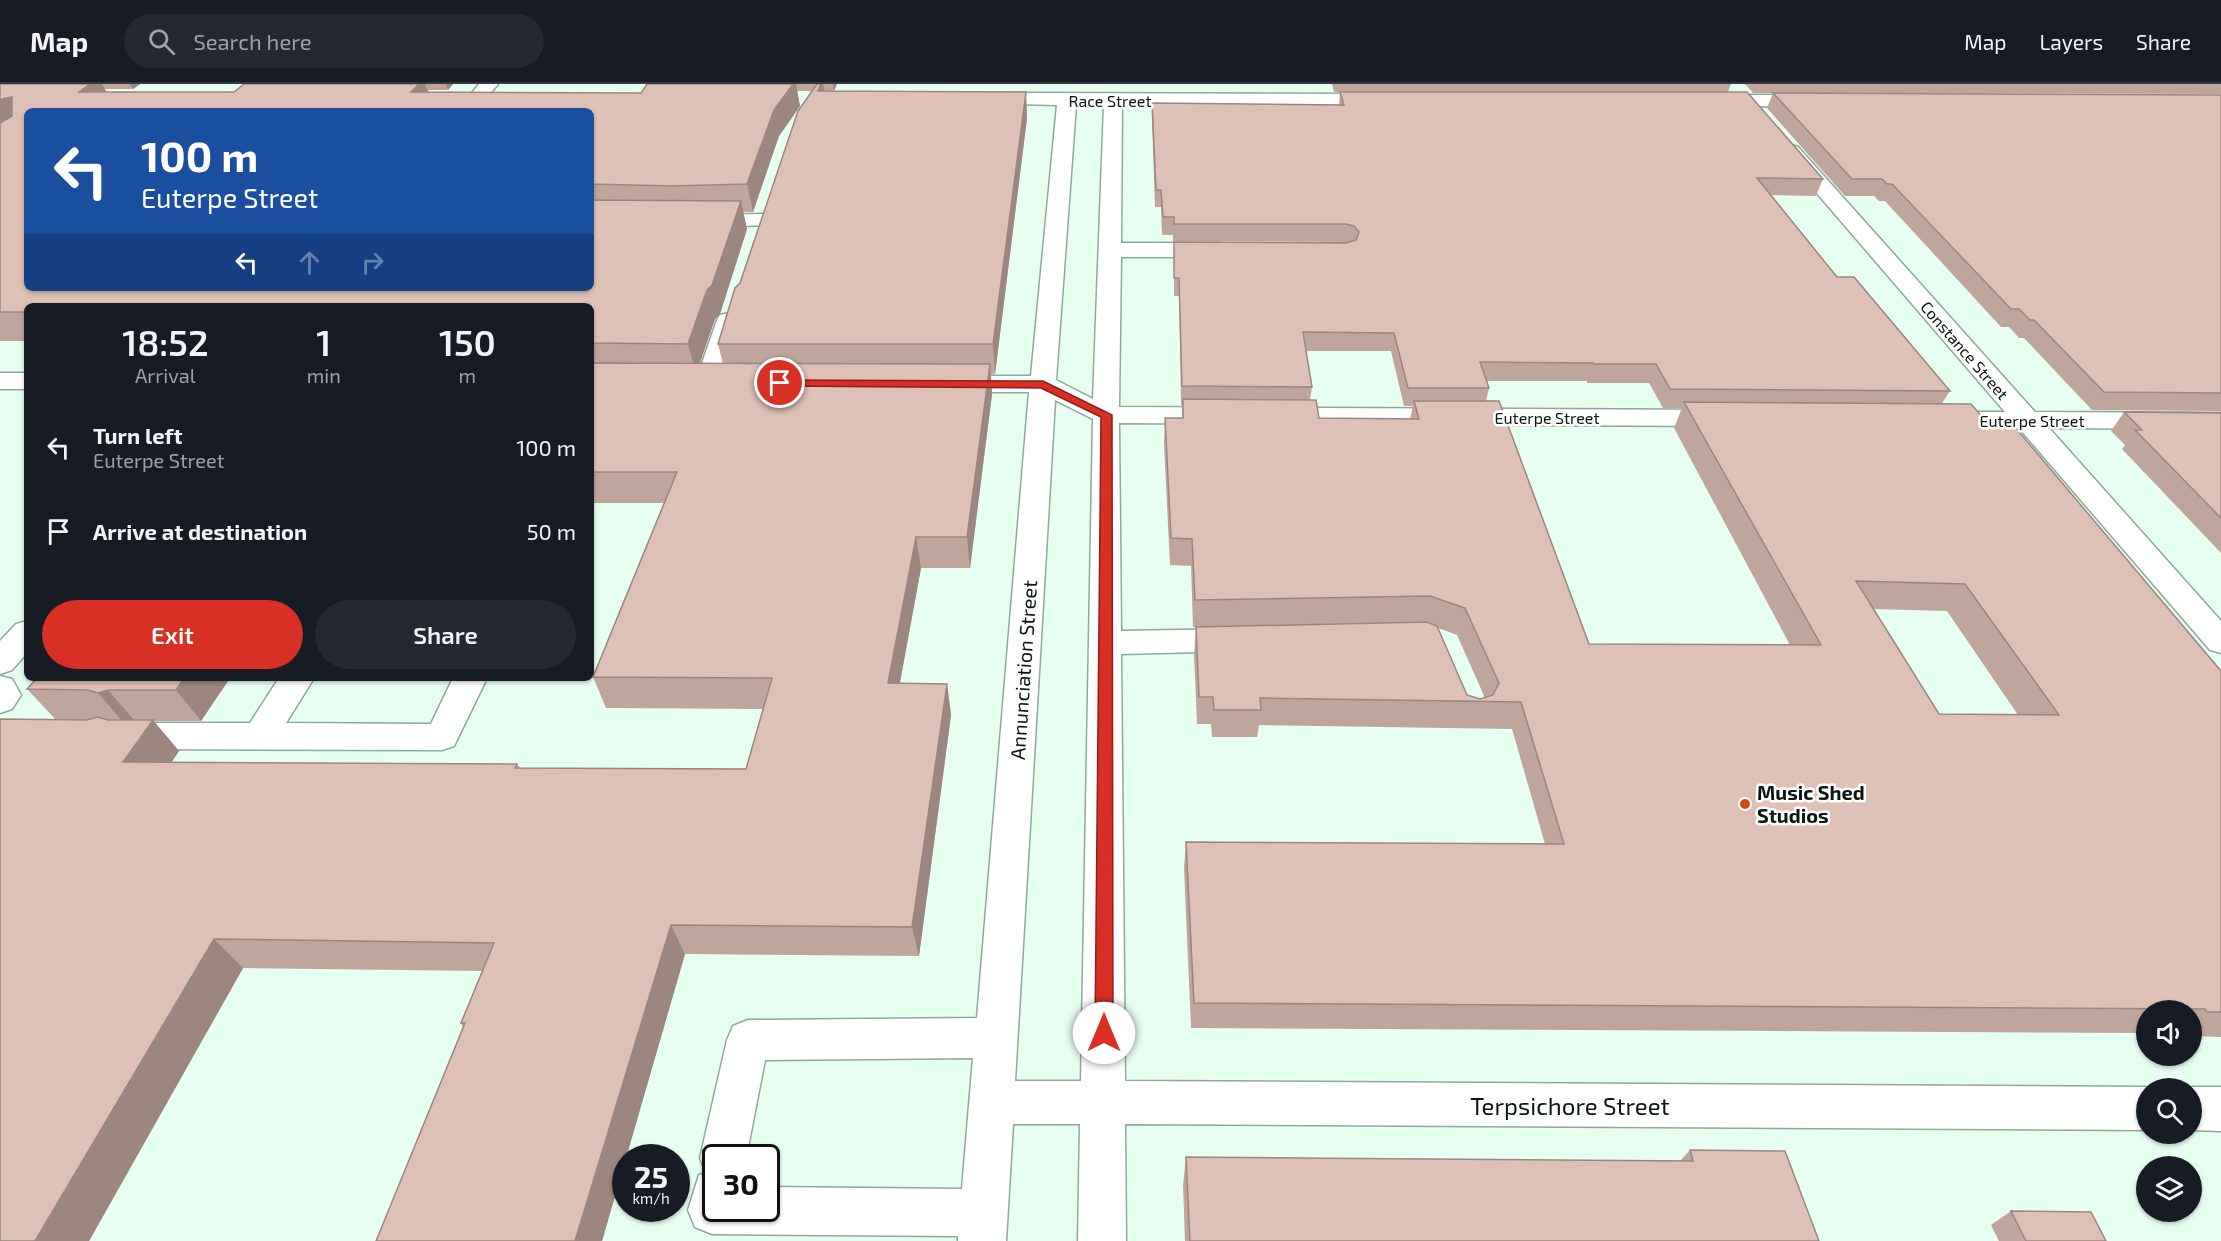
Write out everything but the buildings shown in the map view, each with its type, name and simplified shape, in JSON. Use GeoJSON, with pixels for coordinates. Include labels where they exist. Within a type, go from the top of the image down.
{"type":"FeatureCollection","features":[{"type":"Feature","properties":{"kind":"street"},"geometry":{"type":"LineString","coordinates":[[471,98],[493,91]]}},
{"type":"Feature","properties":{"kind":"street"},"geometry":{"type":"LineString","coordinates":[[1689,101],[1740,92],[1830,101]]}},
{"type":"Feature","properties":{"kind":"street","name":"Constance Street"},"geometry":{"type":"LineString","coordinates":[[1740,92],[2221,642]]}},
{"type":"Feature","properties":{"kind":"street","name":"Race Street"},"geometry":{"type":"LineString","coordinates":[[959,99],[1406,100]]}},
{"type":"Feature","properties":{"kind":"street","name":"Annunciation Street"},"geometry":{"type":"LineString","coordinates":[[983,1227],[1043,384],[1067,99]]}},
{"type":"Feature","properties":{"kind":"street"},"geometry":{"type":"LineString","coordinates":[[1102,1241],[1106,415],[1113,99]]}},
{"type":"Feature","properties":{"kind":"street"},"geometry":{"type":"LineString","coordinates":[[684,221],[760,230],[771,200]]}},
{"type":"Feature","properties":{"kind":"street"},"geometry":{"type":"LineString","coordinates":[[1110,250],[1238,250]]}},
{"type":"Feature","properties":{"kind":"street"},"geometry":{"type":"LineString","coordinates":[[708,383],[733,311]]}},
{"type":"Feature","properties":{"kind":"street"},"geometry":{"type":"LineString","coordinates":[[0,381],[24,381]]}},
{"type":"Feature","properties":{"kind":"street","name":"Euterpe Street"},"geometry":{"type":"LineString","coordinates":[[923,384],[1043,384],[1106,415],[1752,419]]}},
{"type":"Feature","properties":{"kind":"street","name":"Euterpe Street"},"geometry":{"type":"LineString","coordinates":[[1919,420],[2221,421]]}},
{"type":"Feature","properties":{"kind":"street"},"geometry":{"type":"LineString","coordinates":[[0,662],[24,635]]}},
{"type":"Feature","properties":{"kind":"street"},"geometry":{"type":"LineString","coordinates":[[1106,643],[1270,639]]}},
{"type":"Feature","properties":{"kind":"street"},"geometry":{"type":"LineString","coordinates":[[259,737],[295,681]]}},
{"type":"Feature","properties":{"kind":"street"},"geometry":{"type":"LineString","coordinates":[[117,736],[442,737],[469,681]]}},
{"type":"Feature","properties":{"kind":"street"},"geometry":{"type":"LineString","coordinates":[[0,688],[4,695],[0,700]]}},
{"type":"Feature","properties":{"kind":"street"},"geometry":{"type":"LineString","coordinates":[[726,1144],[748,1040],[998,1038]]}},
{"type":"Feature","properties":{"kind":"street","name":"Terpsichore Street"},"geometry":{"type":"LineString","coordinates":[[993,1101],[2136,1109]]}},
{"type":"Feature","properties":{"kind":"street"},"geometry":{"type":"LineString","coordinates":[[2202,1109],[2221,1109]]}},
{"type":"Feature","properties":{"kind":"street"},"geometry":{"type":"LineString","coordinates":[[780,1214],[983,1227]]}},
{"type":"Feature","properties":{"kind":"place","name":"Music Shed Studios"},"geometry":{"type":"Point","coordinates":[1745,804]}},
{"type":"Feature","properties":{"kind":"route"},"geometry":{"type":"LineString","coordinates":[[780,383],[1043,384],[1106,415],[1104,1033]]}}]}
